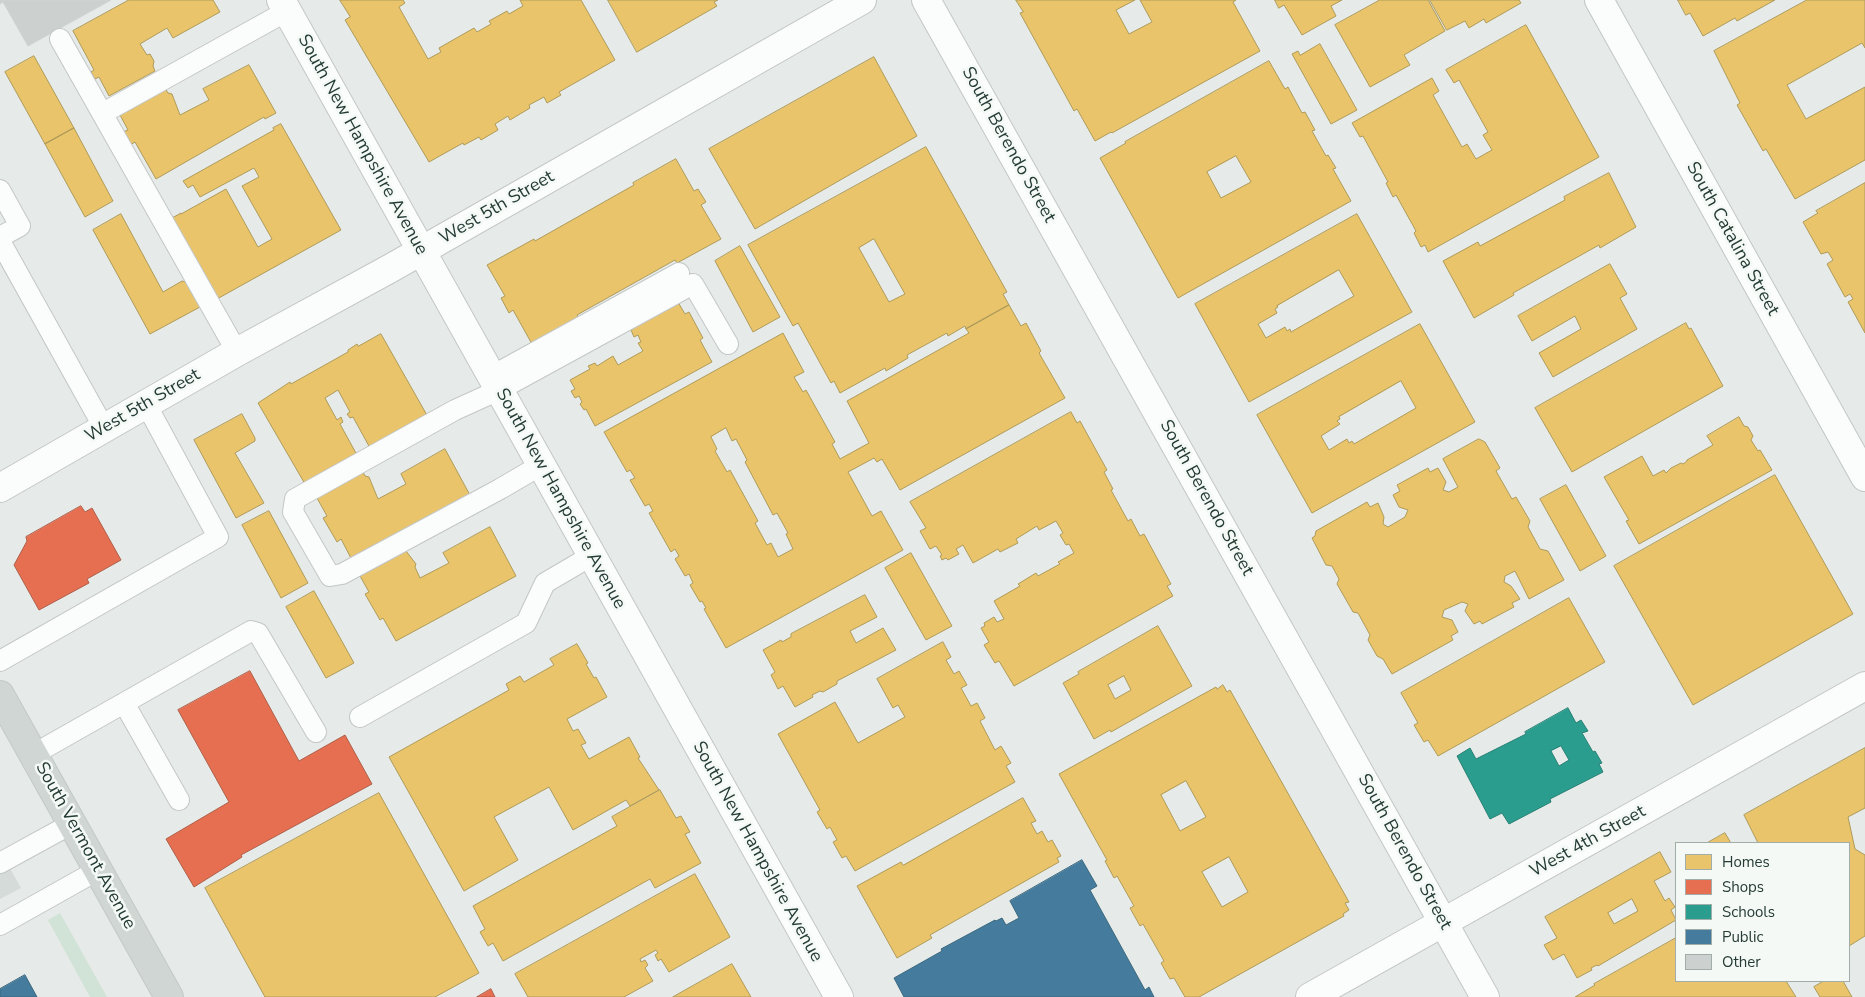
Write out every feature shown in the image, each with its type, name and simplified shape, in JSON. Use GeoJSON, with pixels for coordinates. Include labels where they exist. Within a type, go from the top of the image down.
{"type":"FeatureCollection","features":[{"type":"Feature","properties":{"kind":"main road","name":"South Vermont Avenue"},"geometry":{"type":"LineString","coordinates":[[0,695],[169,997]]}},
{"type":"Feature","properties":{"kind":"street","name":"West 5th Street"},"geometry":{"type":"LineString","coordinates":[[0,488],[237,352],[862,0]]}},
{"type":"Feature","properties":{"kind":"street","name":"South Berendo Street"},"geometry":{"type":"LineString","coordinates":[[926,0],[1485,997]]}},
{"type":"Feature","properties":{"kind":"street","name":"South Catalina Street"},"geometry":{"type":"LineString","coordinates":[[1599,0],[1865,478]]}},
{"type":"Feature","properties":{"kind":"street","name":"South New Hampshire Avenue"},"geometry":{"type":"LineString","coordinates":[[284,6],[839,997]]}},
{"type":"Feature","properties":{"kind":"street","name":"West 4th Street"},"geometry":{"type":"LineString","coordinates":[[1310,997],[1865,686]]}},
{"type":"Feature","properties":{"kind":"lane"},"geometry":{"type":"LineString","coordinates":[[103,113],[284,6]]}},
{"type":"Feature","properties":{"kind":"lane"},"geometry":{"type":"LineString","coordinates":[[60,39],[237,352]]}},
{"type":"Feature","properties":{"kind":"lane"},"geometry":{"type":"LineString","coordinates":[[0,190],[20,226],[0,237]]}},
{"type":"Feature","properties":{"kind":"lane"},"geometry":{"type":"LineString","coordinates":[[0,241],[104,428]]}},
{"type":"Feature","properties":{"kind":"lane"},"geometry":{"type":"LineString","coordinates":[[541,465],[342,574],[330,576],[292,512],[295,499],[455,410],[495,383],[679,272]]}},
{"type":"Feature","properties":{"kind":"lane"},"geometry":{"type":"LineString","coordinates":[[495,383],[693,284],[728,344]]}},
{"type":"Feature","properties":{"kind":"lane"},"geometry":{"type":"LineString","coordinates":[[0,661],[218,537],[146,404]]}},
{"type":"Feature","properties":{"kind":"lane"},"geometry":{"type":"LineString","coordinates":[[360,717],[526,623],[545,583],[591,556]]}},
{"type":"Feature","properties":{"kind":"lane"},"geometry":{"type":"LineString","coordinates":[[34,754],[251,631],[258,633],[316,732]]}},
{"type":"Feature","properties":{"kind":"lane"},"geometry":{"type":"LineString","coordinates":[[124,703],[180,800]]}},
{"type":"Feature","properties":{"kind":"lane"},"geometry":{"type":"LineString","coordinates":[[0,863],[73,823]]}},
{"type":"Feature","properties":{"kind":"lane"},"geometry":{"type":"LineString","coordinates":[[0,925],[98,870]]}},
{"type":"Feature","properties":{"kind":"shaded area"},"geometry":{"type":"Polygon","coordinates":[[[0,851],[21,888],[0,899],[0,851]]]}},
{"type":"Feature","properties":{"kind":"green space"},"geometry":{"type":"Polygon","coordinates":[[[60,913],[107,997],[90,997],[48,920],[60,913]]]}},
{"type":"Feature","properties":{"kind":"building: Homes"},"geometry":{"type":"Polygon","coordinates":[[[129,0],[213,0],[220,12],[173,38],[167,28],[140,44],[147,55],[150,54],[154,61],[155,71],[109,96],[99,77],[95,79],[91,72],[94,70],[73,31],[129,0]]]}},
{"type":"Feature","properties":{"kind":"building: Homes"},"geometry":{"type":"Polygon","coordinates":[[[340,0],[403,0],[405,3],[399,7],[428,59],[441,52],[439,48],[474,28],[477,32],[491,24],[489,21],[507,11],[509,14],[523,6],[520,0],[581,0],[615,60],[559,92],[561,95],[547,103],[544,97],[529,105],[530,108],[510,120],[508,116],[495,124],[498,130],[481,140],[479,137],[464,145],[463,143],[429,162],[345,20],[350,17],[340,0]]]}},
{"type":"Feature","properties":{"kind":"building: Homes"},"geometry":{"type":"Polygon","coordinates":[[[608,0],[718,0],[714,2],[717,6],[637,52],[608,0]]]}},
{"type":"Feature","properties":{"kind":"building: Homes"},"geometry":{"type":"Polygon","coordinates":[[[1016,0],[1135,0],[1116,10],[1129,34],[1152,22],[1140,0],[1236,0],[1233,2],[1260,51],[1095,141],[1077,109],[1074,111],[1020,13],[1023,12],[1016,0]]]}},
{"type":"Feature","properties":{"kind":"building: Homes"},"geometry":{"type":"Polygon","coordinates":[[[1275,0],[1342,0],[1331,6],[1336,16],[1302,35],[1284,5],[1279,8],[1275,0]]]}},
{"type":"Feature","properties":{"kind":"building: Homes"},"geometry":{"type":"Polygon","coordinates":[[[1380,0],[1428,0],[1445,31],[1404,55],[1410,65],[1370,87],[1335,25],[1380,0]]]}},
{"type":"Feature","properties":{"kind":"building: Homes"},"geometry":{"type":"Polygon","coordinates":[[[1430,0],[1519,0],[1521,3],[1486,23],[1484,19],[1469,28],[1465,21],[1447,30],[1430,0]]]}},
{"type":"Feature","properties":{"kind":"building: Homes"},"geometry":{"type":"Polygon","coordinates":[[[1678,0],[1775,0],[1737,21],[1735,18],[1703,36],[1690,13],[1686,15],[1678,0]]]}},
{"type":"Feature","properties":{"kind":"building: Homes"},"geometry":{"type":"Polygon","coordinates":[[[1807,0],[1865,0],[1865,48],[1862,43],[1787,85],[1806,119],[1865,87],[1865,160],[1795,199],[1766,149],[1763,151],[1737,105],[1740,103],[1714,51],[1807,0]]]}},
{"type":"Feature","properties":{"kind":"building: Homes"},"geometry":{"type":"Polygon","coordinates":[[[1526,25],[1599,157],[1428,252],[1425,245],[1421,247],[1414,233],[1416,231],[1396,195],[1393,197],[1386,183],[1388,182],[1363,136],[1360,137],[1352,123],[1432,78],[1439,91],[1433,95],[1462,147],[1467,144],[1476,159],[1492,150],[1483,135],[1488,132],[1459,80],[1454,83],[1446,70],[1526,25]]]}},
{"type":"Feature","properties":{"kind":"building: Homes"},"geometry":{"type":"Polygon","coordinates":[[[1320,44],[1357,110],[1331,124],[1292,54],[1298,51],[1300,55],[1320,44]]]}},
{"type":"Feature","properties":{"kind":"building: Homes"},"geometry":{"type":"Polygon","coordinates":[[[34,56],[74,128],[45,144],[5,72],[34,56]]]}},
{"type":"Feature","properties":{"kind":"building: Homes"},"geometry":{"type":"Polygon","coordinates":[[[874,57],[917,136],[755,229],[709,149],[874,57]]]}},
{"type":"Feature","properties":{"kind":"building: Homes"},"geometry":{"type":"Polygon","coordinates":[[[1269,61],[1285,89],[1288,87],[1302,113],[1305,112],[1315,130],[1312,131],[1326,156],[1328,155],[1336,168],[1333,169],[1351,201],[1178,298],[1100,158],[1269,61]],[[1236,156],[1207,172],[1221,198],[1251,182],[1236,156]]]}},
{"type":"Feature","properties":{"kind":"building: Homes"},"geometry":{"type":"Polygon","coordinates":[[[249,65],[276,113],[265,119],[264,117],[156,179],[135,142],[130,145],[123,132],[128,130],[119,113],[165,88],[168,93],[172,94],[180,115],[209,100],[203,89],[249,65]]]}},
{"type":"Feature","properties":{"kind":"building: Homes"},"geometry":{"type":"Polygon","coordinates":[[[281,124],[341,230],[217,299],[172,218],[226,189],[258,247],[272,239],[242,186],[259,177],[254,168],[200,197],[193,185],[188,188],[183,181],[274,130],[273,128],[281,124]]]}},
{"type":"Feature","properties":{"kind":"building: Homes"},"geometry":{"type":"Polygon","coordinates":[[[74,128],[113,201],[85,217],[45,144],[74,128]]]}},
{"type":"Feature","properties":{"kind":"building: Homes"},"geometry":{"type":"Polygon","coordinates":[[[926,147],[1007,292],[1003,294],[1009,305],[966,329],[965,326],[948,336],[947,333],[907,355],[908,358],[886,371],[885,368],[840,393],[834,381],[831,383],[798,323],[793,326],[748,245],[926,147]],[[874,239],[859,248],[889,302],[905,294],[874,239]]]}},
{"type":"Feature","properties":{"kind":"building: Homes"},"geometry":{"type":"Polygon","coordinates":[[[676,159],[694,191],[698,189],[706,202],[701,205],[721,239],[677,263],[675,260],[577,315],[579,318],[532,344],[513,310],[509,313],[501,298],[505,296],[487,265],[534,239],[535,241],[676,159]]]}},
{"type":"Feature","properties":{"kind":"building: Homes"},"geometry":{"type":"Polygon","coordinates":[[[1609,173],[1636,227],[1600,248],[1599,245],[1513,293],[1514,295],[1474,318],[1443,261],[1478,242],[1480,246],[1565,200],[1564,197],[1609,173]]]}},
{"type":"Feature","properties":{"kind":"building: Homes"},"geometry":{"type":"Polygon","coordinates":[[[1865,183],[1865,333],[1848,302],[1853,299],[1850,294],[1845,297],[1827,264],[1833,260],[1828,252],[1821,254],[1803,222],[1818,213],[1816,211],[1865,183]]]}},
{"type":"Feature","properties":{"kind":"building: Homes"},"geometry":{"type":"Polygon","coordinates":[[[121,214],[163,292],[182,281],[186,282],[200,307],[150,334],[93,230],[121,214]]]}},
{"type":"Feature","properties":{"kind":"building: Homes"},"geometry":{"type":"Polygon","coordinates":[[[1357,214],[1412,312],[1249,402],[1195,304],[1357,214]],[[1339,270],[1277,306],[1275,309],[1277,313],[1258,324],[1266,338],[1285,327],[1287,331],[1290,329],[1291,332],[1354,296],[1339,270]]]}},
{"type":"Feature","properties":{"kind":"building: Homes"},"geometry":{"type":"Polygon","coordinates":[[[740,246],[780,317],[753,332],[715,261],[740,246]]]}},
{"type":"Feature","properties":{"kind":"building: Homes"},"geometry":{"type":"Polygon","coordinates":[[[1610,264],[1627,294],[1620,298],[1637,329],[1553,377],[1539,353],[1581,329],[1575,316],[1532,341],[1518,316],[1610,264]]]}},
{"type":"Feature","properties":{"kind":"building: Homes"},"geometry":{"type":"Polygon","coordinates":[[[675,297],[685,314],[689,312],[703,338],[700,340],[712,362],[595,426],[586,409],[584,410],[580,404],[582,402],[579,396],[575,398],[571,391],[575,389],[570,380],[590,369],[588,366],[595,363],[597,366],[613,356],[618,365],[643,351],[638,343],[641,342],[638,335],[634,337],[631,330],[634,328],[630,322],[675,297]]]}},
{"type":"Feature","properties":{"kind":"building: Homes"},"geometry":{"type":"Polygon","coordinates":[[[1009,305],[1021,326],[1026,323],[1041,351],[1039,353],[1065,398],[900,490],[882,459],[877,462],[874,458],[848,472],[872,516],[881,511],[903,550],[726,648],[704,609],[706,608],[702,601],[700,602],[690,585],[693,583],[689,574],[685,576],[675,559],[679,556],[675,549],[671,552],[649,513],[653,511],[649,504],[645,506],[630,480],[635,478],[630,470],[627,472],[604,432],[783,333],[804,372],[794,377],[803,392],[806,390],[835,442],[832,444],[840,459],[869,443],[847,401],[969,333],[966,329],[1009,305]],[[726,428],[711,437],[717,449],[715,451],[727,472],[730,470],[758,521],[755,523],[767,545],[771,543],[778,557],[793,549],[786,534],[788,533],[777,513],[773,515],[745,462],[747,460],[736,439],[732,441],[726,428]]]}},
{"type":"Feature","properties":{"kind":"building: Homes"},"geometry":{"type":"Polygon","coordinates":[[[1686,323],[1689,329],[1691,328],[1723,386],[1572,472],[1535,408],[1686,323]]]}},
{"type":"Feature","properties":{"kind":"building: Homes"},"geometry":{"type":"Polygon","coordinates":[[[1420,324],[1475,422],[1312,513],[1257,415],[1420,324]],[[1401,381],[1339,417],[1340,419],[1337,421],[1340,424],[1321,436],[1329,450],[1347,439],[1349,443],[1352,441],[1354,444],[1416,408],[1401,381]]]}},
{"type":"Feature","properties":{"kind":"building: Homes"},"geometry":{"type":"Polygon","coordinates":[[[381,334],[428,417],[370,448],[353,417],[350,418],[347,414],[350,412],[338,390],[325,398],[337,420],[341,417],[343,422],[340,424],[357,455],[305,484],[258,403],[290,382],[291,384],[348,352],[357,344],[358,346],[381,334]]]}},
{"type":"Feature","properties":{"kind":"building: Homes"},"geometry":{"type":"Polygon","coordinates":[[[1071,412],[1077,423],[1080,421],[1107,470],[1104,472],[1113,489],[1111,490],[1128,521],[1131,519],[1140,536],[1144,534],[1171,584],[1167,586],[1173,596],[1014,686],[999,661],[995,663],[984,645],[989,642],[981,628],[985,626],[984,623],[994,617],[997,622],[1004,619],[994,601],[1020,586],[1018,584],[1036,573],[1038,576],[1060,564],[1058,562],[1074,553],[1069,544],[1066,545],[1060,535],[1063,533],[1056,521],[1039,530],[1037,526],[1016,539],[1018,543],[1000,552],[998,549],[973,563],[963,545],[956,549],[959,554],[948,560],[946,558],[942,560],[940,556],[942,555],[936,546],[930,549],[920,531],[926,528],[910,502],[1071,412]]]}},
{"type":"Feature","properties":{"kind":"building: Homes"},"geometry":{"type":"Polygon","coordinates":[[[242,414],[255,441],[235,453],[264,503],[236,518],[194,440],[242,414]]]}},
{"type":"Feature","properties":{"kind":"building: Homes"},"geometry":{"type":"Polygon","coordinates":[[[1739,417],[1744,426],[1748,427],[1753,436],[1751,440],[1758,451],[1760,450],[1772,470],[1639,544],[1626,521],[1629,520],[1604,477],[1642,456],[1653,476],[1664,470],[1666,473],[1671,468],[1681,463],[1683,464],[1713,445],[1707,436],[1739,417]]]}},
{"type":"Feature","properties":{"kind":"building: Homes"},"geometry":{"type":"Polygon","coordinates":[[[1479,439],[1485,442],[1500,468],[1496,471],[1512,499],[1516,497],[1530,521],[1528,527],[1540,549],[1548,551],[1564,580],[1529,599],[1515,571],[1505,576],[1504,582],[1511,586],[1520,599],[1512,603],[1514,607],[1482,624],[1480,621],[1474,624],[1465,611],[1468,604],[1462,602],[1444,610],[1442,617],[1452,620],[1458,632],[1451,636],[1453,640],[1392,674],[1383,659],[1377,656],[1368,640],[1370,635],[1358,613],[1353,612],[1337,584],[1339,579],[1332,566],[1326,565],[1312,538],[1315,536],[1316,531],[1367,502],[1370,507],[1378,503],[1384,517],[1383,524],[1388,527],[1405,517],[1408,510],[1399,507],[1393,495],[1400,491],[1397,485],[1428,468],[1430,472],[1438,468],[1446,482],[1443,490],[1449,492],[1458,487],[1443,459],[1479,439]]]}},
{"type":"Feature","properties":{"kind":"building: Homes"},"geometry":{"type":"Polygon","coordinates":[[[445,449],[471,497],[353,562],[341,539],[337,542],[323,518],[327,516],[317,498],[363,472],[365,476],[369,477],[378,499],[406,484],[401,474],[445,449]]]}},
{"type":"Feature","properties":{"kind":"building: Homes"},"geometry":{"type":"Polygon","coordinates":[[[1775,475],[1853,614],[1693,705],[1614,566],[1775,475]]]}},
{"type":"Feature","properties":{"kind":"building: Homes"},"geometry":{"type":"Polygon","coordinates":[[[1566,485],[1606,556],[1580,571],[1540,499],[1566,485]]]}},
{"type":"Feature","properties":{"kind":"building: Homes"},"geometry":{"type":"Polygon","coordinates":[[[269,511],[308,583],[281,598],[242,525],[269,511]]]}},
{"type":"Feature","properties":{"kind":"building: Homes"},"geometry":{"type":"Polygon","coordinates":[[[490,527],[516,576],[396,641],[383,618],[380,620],[365,594],[369,592],[360,576],[406,551],[416,564],[415,567],[420,578],[449,563],[443,553],[490,527]]]}},
{"type":"Feature","properties":{"kind":"building: Homes"},"geometry":{"type":"Polygon","coordinates":[[[911,553],[952,626],[926,640],[885,568],[911,553]]]}},
{"type":"Feature","properties":{"kind":"building: Homes"},"geometry":{"type":"Polygon","coordinates":[[[314,591],[354,663],[326,678],[286,607],[314,591]]]}},
{"type":"Feature","properties":{"kind":"building: Homes"},"geometry":{"type":"Polygon","coordinates":[[[865,595],[877,617],[850,631],[856,643],[883,628],[896,650],[837,681],[837,684],[823,692],[820,691],[812,695],[813,697],[795,707],[783,686],[778,689],[771,675],[775,672],[763,650],[781,640],[782,642],[791,637],[791,634],[865,595]]]}},
{"type":"Feature","properties":{"kind":"building: Homes"},"geometry":{"type":"Polygon","coordinates":[[[1569,598],[1605,662],[1438,756],[1428,740],[1424,742],[1414,725],[1418,723],[1401,693],[1569,598]]]}},
{"type":"Feature","properties":{"kind":"building: Homes"},"geometry":{"type":"Polygon","coordinates":[[[1158,626],[1192,686],[1111,732],[1110,730],[1094,739],[1063,683],[1079,674],[1078,672],[1158,626]],[[1124,676],[1108,685],[1115,699],[1131,690],[1124,676]]]}},
{"type":"Feature","properties":{"kind":"building: Homes"},"geometry":{"type":"Polygon","coordinates":[[[943,642],[951,657],[946,660],[954,674],[959,671],[967,685],[961,688],[971,706],[977,703],[985,718],[980,721],[995,750],[1001,746],[1011,763],[1006,766],[1015,782],[855,871],[846,856],[842,858],[833,842],[837,840],[830,827],[827,829],[817,812],[820,810],[778,734],[835,702],[858,743],[905,717],[898,705],[893,708],[877,679],[943,642]]]}},
{"type":"Feature","properties":{"kind":"building: Homes"},"geometry":{"type":"Polygon","coordinates":[[[577,644],[588,663],[586,664],[607,697],[567,719],[573,731],[578,729],[586,743],[581,745],[589,759],[629,737],[640,757],[638,758],[659,790],[630,806],[626,800],[573,830],[549,787],[494,817],[518,860],[464,891],[389,757],[509,690],[506,684],[520,676],[524,682],[554,665],[550,659],[577,644]]]}},
{"type":"Feature","properties":{"kind":"building: Homes"},"geometry":{"type":"Polygon","coordinates":[[[1223,685],[1227,692],[1230,690],[1349,902],[1345,903],[1349,910],[1343,914],[1344,916],[1199,997],[1185,997],[1174,978],[1170,979],[1161,963],[1164,961],[1143,924],[1140,926],[1130,908],[1134,906],[1117,876],[1114,878],[1105,861],[1107,860],[1059,774],[1216,687],[1217,689],[1223,685]],[[1186,781],[1161,795],[1180,831],[1206,817],[1186,781]],[[1229,857],[1202,872],[1222,907],[1248,892],[1229,857]]]}},
{"type":"Feature","properties":{"kind":"building: Homes"},"geometry":{"type":"Polygon","coordinates":[[[1865,748],[1865,808],[1848,817],[1855,849],[1865,855],[1865,936],[1850,945],[1850,842],[1758,842],[1744,815],[1865,748]]]}},
{"type":"Feature","properties":{"kind":"building: Homes"},"geometry":{"type":"Polygon","coordinates":[[[660,790],[676,818],[681,816],[690,832],[685,834],[701,863],[655,888],[650,879],[503,961],[493,943],[488,946],[480,932],[485,929],[473,906],[617,826],[612,817],[660,790]]]}},
{"type":"Feature","properties":{"kind":"building: Homes"},"geometry":{"type":"Polygon","coordinates":[[[379,793],[479,973],[435,997],[265,997],[205,888],[379,793]]]}},
{"type":"Feature","properties":{"kind":"building: Homes"},"geometry":{"type":"Polygon","coordinates":[[[1023,798],[1036,821],[1031,823],[1037,834],[1042,831],[1048,842],[1052,840],[1061,856],[1057,858],[1059,862],[930,935],[932,938],[897,958],[857,886],[901,862],[903,865],[1023,798]]]}},
{"type":"Feature","properties":{"kind":"building: Homes"},"geometry":{"type":"Polygon","coordinates":[[[1725,833],[1730,842],[1709,842],[1725,833]]]}},
{"type":"Feature","properties":{"kind":"building: Homes"},"geometry":{"type":"Polygon","coordinates":[[[1660,852],[1671,872],[1654,881],[1665,901],[1669,898],[1675,907],[1671,910],[1675,921],[1598,966],[1591,968],[1592,970],[1577,978],[1564,954],[1553,960],[1544,945],[1557,938],[1545,917],[1660,852]],[[1632,899],[1608,913],[1614,924],[1638,911],[1632,899]]]}},
{"type":"Feature","properties":{"kind":"building: Homes"},"geometry":{"type":"Polygon","coordinates":[[[695,874],[730,937],[669,972],[661,959],[658,961],[655,955],[658,953],[656,950],[640,959],[641,962],[645,960],[648,965],[645,968],[653,981],[624,997],[528,997],[515,974],[695,874]]]}},
{"type":"Feature","properties":{"kind":"building: Homes"},"geometry":{"type":"Polygon","coordinates":[[[1675,939],[1675,982],[1787,982],[1796,997],[1575,997],[1594,984],[1675,939]]]}},
{"type":"Feature","properties":{"kind":"building: Homes"},"geometry":{"type":"Polygon","coordinates":[[[732,964],[751,997],[673,997],[732,964]]]}},
{"type":"Feature","properties":{"kind":"building: Homes"},"geometry":{"type":"Polygon","coordinates":[[[1822,982],[1844,982],[1852,997],[1820,997],[1814,987],[1822,982]]]}},
{"type":"Feature","properties":{"kind":"building: Shops"},"geometry":{"type":"Polygon","coordinates":[[[81,506],[85,512],[92,508],[121,560],[87,579],[89,583],[39,610],[14,565],[27,541],[26,537],[81,506]]]}},
{"type":"Feature","properties":{"kind":"building: Shops"},"geometry":{"type":"Polygon","coordinates":[[[250,671],[299,761],[345,735],[372,784],[241,855],[242,857],[194,887],[166,839],[229,802],[178,710],[250,671]]]}},
{"type":"Feature","properties":{"kind":"building: Shops"},"geometry":{"type":"Polygon","coordinates":[[[491,989],[495,997],[477,997],[491,989]]]}},
{"type":"Feature","properties":{"kind":"building: Schools"},"geometry":{"type":"Polygon","coordinates":[[[1568,708],[1576,723],[1581,720],[1588,731],[1582,733],[1602,763],[1599,764],[1603,772],[1550,799],[1551,802],[1509,824],[1502,813],[1490,819],[1457,756],[1470,748],[1476,759],[1526,734],[1525,732],[1568,708]],[[1561,746],[1551,751],[1559,766],[1569,760],[1561,746]]]}},
{"type":"Feature","properties":{"kind":"building: Public"},"geometry":{"type":"Polygon","coordinates":[[[1082,860],[1097,886],[1090,890],[1145,990],[1149,987],[1154,997],[904,997],[894,978],[942,951],[941,949],[995,920],[1002,918],[1006,925],[1019,918],[1010,901],[1082,860]]]}},
{"type":"Feature","properties":{"kind":"building: Public"},"geometry":{"type":"Polygon","coordinates":[[[25,975],[37,997],[0,997],[0,989],[25,975]]]}},
{"type":"Feature","properties":{"kind":"building: Other"},"geometry":{"type":"Polygon","coordinates":[[[0,0],[111,0],[28,46],[3,2],[0,4],[0,0]]]}}]}
